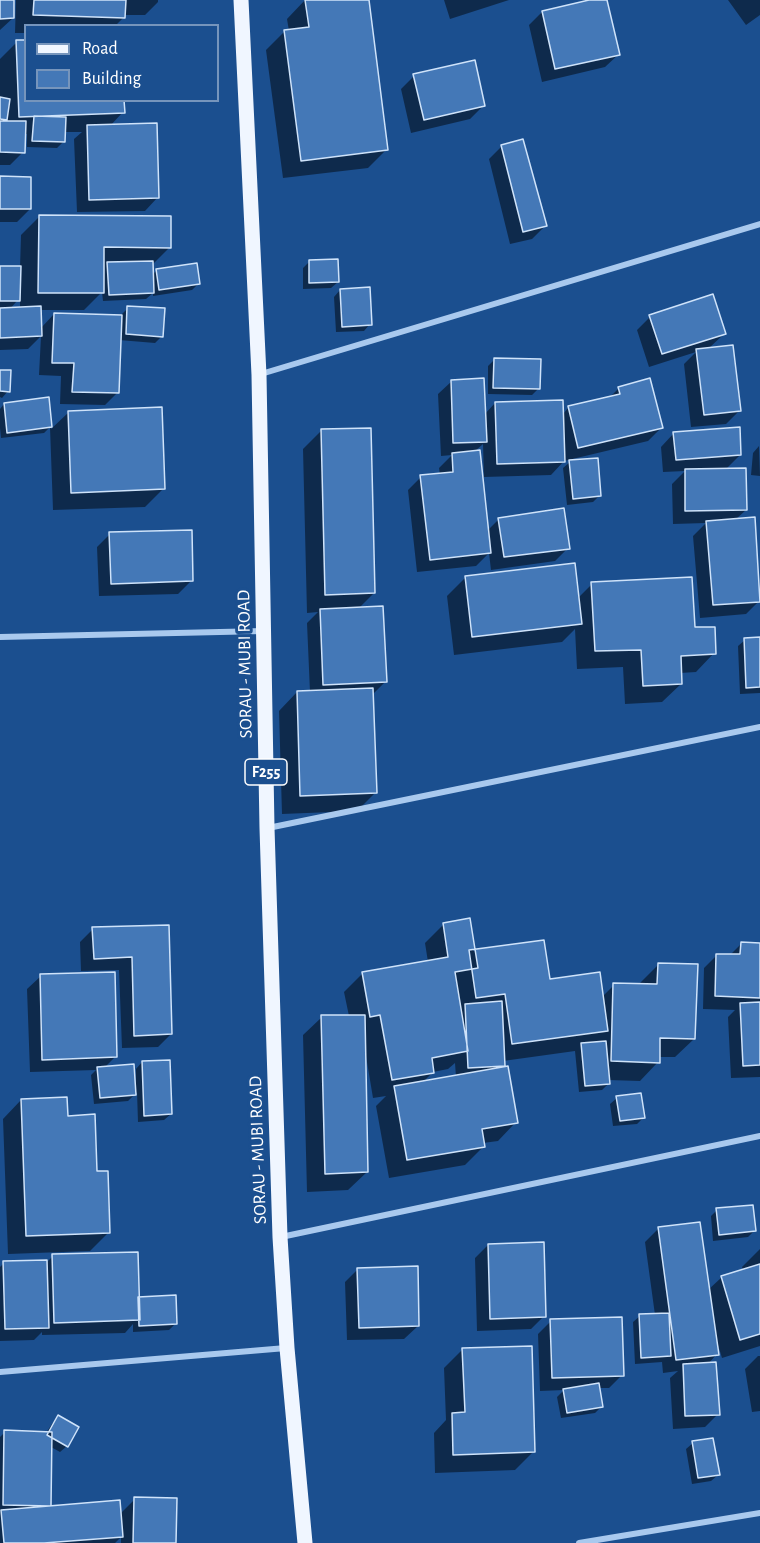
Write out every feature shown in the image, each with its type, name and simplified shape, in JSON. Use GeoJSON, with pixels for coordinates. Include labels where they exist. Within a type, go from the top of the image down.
{"type":"FeatureCollection","features":[{"type":"Feature","properties":{"kind":"main road","name":"SORAU - MUBI ROAD"},"geometry":{"type":"LineString","coordinates":[[241,0],[259,375],[267,828],[280,1237],[287,1348],[305,1543]]}},
{"type":"Feature","properties":{"kind":"street"},"geometry":{"type":"LineString","coordinates":[[259,375],[760,224]]}},
{"type":"Feature","properties":{"kind":"street"},"geometry":{"type":"LineString","coordinates":[[0,637],[264,631]]}},
{"type":"Feature","properties":{"kind":"street"},"geometry":{"type":"LineString","coordinates":[[267,828],[760,727]]}},
{"type":"Feature","properties":{"kind":"street"},"geometry":{"type":"LineString","coordinates":[[280,1237],[760,1136]]}},
{"type":"Feature","properties":{"kind":"street"},"geometry":{"type":"LineString","coordinates":[[0,1372],[287,1348]]}},
{"type":"Feature","properties":{"kind":"street"},"geometry":{"type":"LineString","coordinates":[[579,1543],[760,1513]]}},
{"type":"Feature","properties":{"kind":"building"},"geometry":{"type":"Polygon","coordinates":[[[0,0],[14,0],[14,18],[0,19],[0,0]]]}},
{"type":"Feature","properties":{"kind":"building"},"geometry":{"type":"Polygon","coordinates":[[[34,0],[126,0],[125,18],[33,15],[34,0]]]}},
{"type":"Feature","properties":{"kind":"building"},"geometry":{"type":"Polygon","coordinates":[[[305,0],[369,0],[388,150],[301,161],[284,30],[309,27],[305,0]]]}},
{"type":"Feature","properties":{"kind":"building"},"geometry":{"type":"Polygon","coordinates":[[[589,0],[607,0],[620,55],[555,69],[542,11],[589,0]]]}},
{"type":"Feature","properties":{"kind":"building"},"geometry":{"type":"Polygon","coordinates":[[[16,40],[24,40],[24,102],[124,102],[125,113],[19,117],[16,40]]]}},
{"type":"Feature","properties":{"kind":"building"},"geometry":{"type":"Polygon","coordinates":[[[475,60],[485,106],[424,120],[413,74],[475,60]]]}},
{"type":"Feature","properties":{"kind":"building"},"geometry":{"type":"Polygon","coordinates":[[[0,97],[10,99],[7,120],[0,119],[0,97]]]}},
{"type":"Feature","properties":{"kind":"building"},"geometry":{"type":"Polygon","coordinates":[[[34,116],[66,117],[65,142],[32,141],[34,116]]]}},
{"type":"Feature","properties":{"kind":"building"},"geometry":{"type":"Polygon","coordinates":[[[0,121],[26,121],[25,153],[0,152],[0,121]]]}},
{"type":"Feature","properties":{"kind":"building"},"geometry":{"type":"Polygon","coordinates":[[[157,123],[159,198],[89,200],[87,125],[157,123]]]}},
{"type":"Feature","properties":{"kind":"building"},"geometry":{"type":"Polygon","coordinates":[[[523,139],[547,226],[523,232],[501,145],[523,139]]]}},
{"type":"Feature","properties":{"kind":"building"},"geometry":{"type":"Polygon","coordinates":[[[0,176],[31,177],[31,209],[0,209],[0,176]]]}},
{"type":"Feature","properties":{"kind":"building"},"geometry":{"type":"Polygon","coordinates":[[[39,215],[171,216],[171,248],[104,247],[104,293],[38,293],[39,215]]]}},
{"type":"Feature","properties":{"kind":"building"},"geometry":{"type":"Polygon","coordinates":[[[338,259],[339,282],[309,283],[309,260],[338,259]]]}},
{"type":"Feature","properties":{"kind":"building"},"geometry":{"type":"Polygon","coordinates":[[[153,261],[154,293],[109,295],[107,262],[153,261]]]}},
{"type":"Feature","properties":{"kind":"building"},"geometry":{"type":"Polygon","coordinates":[[[197,263],[200,284],[159,290],[156,269],[197,263]]]}},
{"type":"Feature","properties":{"kind":"building"},"geometry":{"type":"Polygon","coordinates":[[[0,266],[21,266],[20,301],[0,301],[0,266]]]}},
{"type":"Feature","properties":{"kind":"building"},"geometry":{"type":"Polygon","coordinates":[[[370,287],[372,325],[342,327],[340,289],[370,287]]]}},
{"type":"Feature","properties":{"kind":"building"},"geometry":{"type":"Polygon","coordinates":[[[713,294],[726,334],[662,354],[649,315],[713,294]]]}},
{"type":"Feature","properties":{"kind":"building"},"geometry":{"type":"Polygon","coordinates":[[[41,306],[42,336],[0,338],[0,308],[41,306]]]}},
{"type":"Feature","properties":{"kind":"building"},"geometry":{"type":"Polygon","coordinates":[[[127,306],[165,308],[163,337],[126,334],[127,306]]]}},
{"type":"Feature","properties":{"kind":"building"},"geometry":{"type":"Polygon","coordinates":[[[54,313],[122,315],[119,393],[72,392],[74,363],[52,363],[54,313]]]}},
{"type":"Feature","properties":{"kind":"building"},"geometry":{"type":"Polygon","coordinates":[[[733,345],[741,411],[704,415],[696,349],[733,345]]]}},
{"type":"Feature","properties":{"kind":"building"},"geometry":{"type":"Polygon","coordinates":[[[494,358],[541,359],[540,389],[493,388],[494,358]]]}},
{"type":"Feature","properties":{"kind":"building"},"geometry":{"type":"Polygon","coordinates":[[[0,370],[11,370],[10,392],[0,391],[0,370]]]}},
{"type":"Feature","properties":{"kind":"building"},"geometry":{"type":"Polygon","coordinates":[[[484,378],[487,442],[453,443],[451,380],[484,378]]]}},
{"type":"Feature","properties":{"kind":"building"},"geometry":{"type":"Polygon","coordinates":[[[650,378],[663,428],[578,448],[568,406],[620,394],[618,387],[650,378]]]}},
{"type":"Feature","properties":{"kind":"building"},"geometry":{"type":"Polygon","coordinates":[[[49,397],[52,427],[7,433],[4,403],[49,397]]]}},
{"type":"Feature","properties":{"kind":"building"},"geometry":{"type":"Polygon","coordinates":[[[563,400],[565,462],[497,464],[495,402],[563,400]]]}},
{"type":"Feature","properties":{"kind":"building"},"geometry":{"type":"Polygon","coordinates":[[[162,407],[165,489],[71,493],[68,411],[162,407]]]}},
{"type":"Feature","properties":{"kind":"building"},"geometry":{"type":"Polygon","coordinates":[[[740,427],[741,455],[676,460],[673,432],[740,427]]]}},
{"type":"Feature","properties":{"kind":"building"},"geometry":{"type":"Polygon","coordinates":[[[371,428],[375,593],[325,595],[321,429],[371,428]]]}},
{"type":"Feature","properties":{"kind":"building"},"geometry":{"type":"Polygon","coordinates":[[[480,450],[491,553],[430,560],[420,475],[453,472],[452,453],[480,450]]]}},
{"type":"Feature","properties":{"kind":"building"},"geometry":{"type":"Polygon","coordinates":[[[598,458],[601,496],[573,499],[569,460],[598,458]]]}},
{"type":"Feature","properties":{"kind":"building"},"geometry":{"type":"Polygon","coordinates":[[[746,468],[747,510],[685,511],[685,469],[746,468]]]}},
{"type":"Feature","properties":{"kind":"building"},"geometry":{"type":"Polygon","coordinates":[[[564,508],[570,549],[504,557],[498,518],[564,508]]]}},
{"type":"Feature","properties":{"kind":"building"},"geometry":{"type":"Polygon","coordinates":[[[755,517],[760,602],[713,605],[706,521],[755,517]]]}},
{"type":"Feature","properties":{"kind":"building"},"geometry":{"type":"Polygon","coordinates":[[[192,530],[193,581],[111,584],[109,532],[192,530]]]}},
{"type":"Feature","properties":{"kind":"building"},"geometry":{"type":"Polygon","coordinates":[[[575,563],[582,624],[472,637],[465,576],[575,563]]]}},
{"type":"Feature","properties":{"kind":"building"},"geometry":{"type":"Polygon","coordinates":[[[692,577],[695,627],[715,627],[716,654],[681,656],[682,684],[643,686],[641,650],[595,651],[591,582],[692,577]]]}},
{"type":"Feature","properties":{"kind":"building"},"geometry":{"type":"Polygon","coordinates":[[[383,606],[387,682],[323,685],[320,609],[383,606]]]}},
{"type":"Feature","properties":{"kind":"building"},"geometry":{"type":"Polygon","coordinates":[[[760,637],[760,687],[746,688],[744,638],[760,637]]]}},
{"type":"Feature","properties":{"kind":"building"},"geometry":{"type":"Polygon","coordinates":[[[373,688],[377,793],[300,796],[297,691],[373,688]]]}},
{"type":"Feature","properties":{"kind":"building"},"geometry":{"type":"Polygon","coordinates":[[[470,918],[478,968],[455,972],[468,1051],[432,1058],[434,1073],[392,1080],[380,1015],[370,1017],[362,972],[448,957],[443,923],[470,918]]]}},
{"type":"Feature","properties":{"kind":"building"},"geometry":{"type":"Polygon","coordinates":[[[169,925],[172,1034],[134,1036],[132,957],[94,959],[92,927],[169,925]]]}},
{"type":"Feature","properties":{"kind":"building"},"geometry":{"type":"Polygon","coordinates":[[[544,940],[550,979],[600,972],[608,1031],[512,1044],[505,994],[476,998],[469,950],[544,940]]]}},
{"type":"Feature","properties":{"kind":"building"},"geometry":{"type":"Polygon","coordinates":[[[741,942],[760,943],[760,998],[715,996],[716,954],[740,954],[741,942]]]}},
{"type":"Feature","properties":{"kind":"building"},"geometry":{"type":"Polygon","coordinates":[[[658,963],[698,964],[695,1039],[660,1038],[660,1063],[611,1061],[613,983],[657,984],[658,963]]]}},
{"type":"Feature","properties":{"kind":"building"},"geometry":{"type":"Polygon","coordinates":[[[115,972],[117,1057],[42,1060],[40,974],[115,972]]]}},
{"type":"Feature","properties":{"kind":"building"},"geometry":{"type":"Polygon","coordinates":[[[502,1001],[505,1066],[468,1068],[465,1004],[502,1001]]]}},
{"type":"Feature","properties":{"kind":"building"},"geometry":{"type":"Polygon","coordinates":[[[760,1002],[760,1065],[743,1066],[740,1003],[760,1002]]]}},
{"type":"Feature","properties":{"kind":"building"},"geometry":{"type":"Polygon","coordinates":[[[321,1015],[365,1015],[368,1172],[325,1174],[321,1015]]]}},
{"type":"Feature","properties":{"kind":"building"},"geometry":{"type":"Polygon","coordinates":[[[606,1041],[610,1084],[585,1086],[581,1043],[606,1041]]]}},
{"type":"Feature","properties":{"kind":"building"},"geometry":{"type":"Polygon","coordinates":[[[170,1060],[172,1114],[144,1116],[142,1061],[170,1060]]]}},
{"type":"Feature","properties":{"kind":"building"},"geometry":{"type":"Polygon","coordinates":[[[134,1064],[136,1095],[100,1098],[97,1067],[134,1064]]]}},
{"type":"Feature","properties":{"kind":"building"},"geometry":{"type":"Polygon","coordinates":[[[508,1066],[518,1123],[482,1129],[485,1147],[407,1160],[394,1086],[508,1066]]]}},
{"type":"Feature","properties":{"kind":"building"},"geometry":{"type":"Polygon","coordinates":[[[641,1093],[645,1118],[620,1121],[616,1096],[641,1093]]]}},
{"type":"Feature","properties":{"kind":"building"},"geometry":{"type":"Polygon","coordinates":[[[67,1097],[68,1116],[95,1114],[97,1171],[108,1171],[110,1233],[26,1236],[21,1099],[67,1097]]]}},
{"type":"Feature","properties":{"kind":"building"},"geometry":{"type":"Polygon","coordinates":[[[753,1205],[756,1231],[719,1235],[716,1208],[753,1205]]]}},
{"type":"Feature","properties":{"kind":"building"},"geometry":{"type":"Polygon","coordinates":[[[700,1222],[719,1355],[676,1360],[658,1227],[700,1222]]]}},
{"type":"Feature","properties":{"kind":"building"},"geometry":{"type":"Polygon","coordinates":[[[544,1242],[546,1317],[490,1319],[488,1244],[544,1242]]]}},
{"type":"Feature","properties":{"kind":"building"},"geometry":{"type":"Polygon","coordinates":[[[138,1252],[140,1320],[54,1323],[52,1254],[138,1252]]]}},
{"type":"Feature","properties":{"kind":"building"},"geometry":{"type":"Polygon","coordinates":[[[47,1260],[49,1328],[5,1329],[3,1261],[47,1260]]]}},
{"type":"Feature","properties":{"kind":"building"},"geometry":{"type":"Polygon","coordinates":[[[760,1264],[760,1334],[740,1340],[721,1276],[760,1264]]]}},
{"type":"Feature","properties":{"kind":"building"},"geometry":{"type":"Polygon","coordinates":[[[418,1266],[419,1326],[359,1328],[357,1268],[418,1266]]]}},
{"type":"Feature","properties":{"kind":"building"},"geometry":{"type":"Polygon","coordinates":[[[176,1295],[177,1324],[139,1326],[138,1297],[176,1295]]]}},
{"type":"Feature","properties":{"kind":"building"},"geometry":{"type":"Polygon","coordinates":[[[669,1313],[671,1356],[641,1358],[639,1314],[669,1313]]]}},
{"type":"Feature","properties":{"kind":"building"},"geometry":{"type":"Polygon","coordinates":[[[622,1317],[624,1376],[552,1378],[550,1319],[622,1317]]]}},
{"type":"Feature","properties":{"kind":"building"},"geometry":{"type":"Polygon","coordinates":[[[532,1346],[535,1452],[453,1455],[452,1413],[465,1412],[462,1348],[532,1346]]]}},
{"type":"Feature","properties":{"kind":"building"},"geometry":{"type":"Polygon","coordinates":[[[716,1362],[720,1415],[685,1416],[683,1364],[716,1362]]]}},
{"type":"Feature","properties":{"kind":"building"},"geometry":{"type":"Polygon","coordinates":[[[599,1383],[603,1407],[567,1413],[563,1389],[599,1383]]]}},
{"type":"Feature","properties":{"kind":"building"},"geometry":{"type":"Polygon","coordinates":[[[58,1415],[79,1427],[68,1447],[47,1435],[58,1415]]]}},
{"type":"Feature","properties":{"kind":"building"},"geometry":{"type":"Polygon","coordinates":[[[4,1430],[52,1432],[51,1506],[3,1505],[4,1430]]]}},
{"type":"Feature","properties":{"kind":"building"},"geometry":{"type":"Polygon","coordinates":[[[713,1438],[720,1475],[698,1478],[692,1441],[713,1438]]]}},
{"type":"Feature","properties":{"kind":"building"},"geometry":{"type":"Polygon","coordinates":[[[134,1497],[177,1498],[176,1543],[133,1543],[134,1497]]]}},
{"type":"Feature","properties":{"kind":"building"},"geometry":{"type":"Polygon","coordinates":[[[120,1500],[123,1537],[44,1543],[4,1543],[1,1510],[120,1500]]]}}]}
